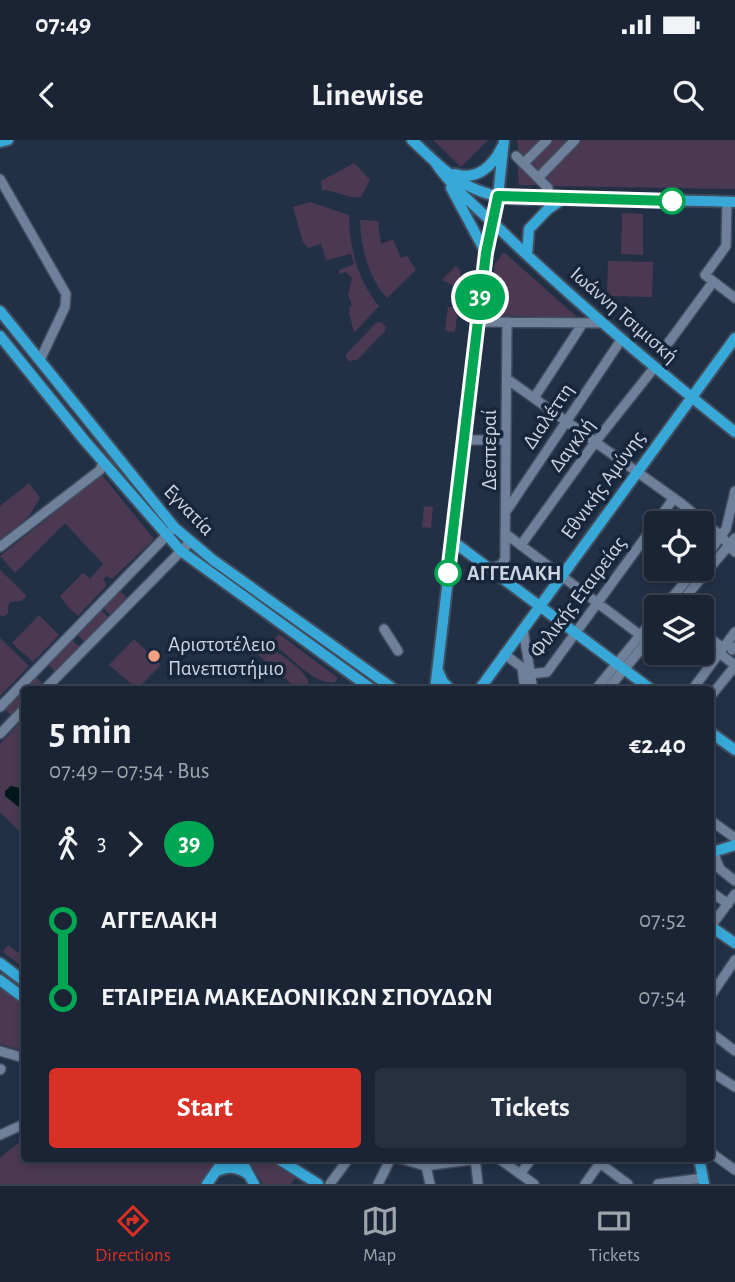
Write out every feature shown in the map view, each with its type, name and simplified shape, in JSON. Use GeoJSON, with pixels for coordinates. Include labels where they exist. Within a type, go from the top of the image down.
{"type":"FeatureCollection","features":[{"type":"Feature","properties":{"kind":"main road"},"geometry":{"type":"LineString","coordinates":[[0,142],[8,140]]}},
{"type":"Feature","properties":{"kind":"main road"},"geometry":{"type":"LineString","coordinates":[[412,140],[435,162],[470,187],[498,196],[731,202]]}},
{"type":"Feature","properties":{"kind":"main road"},"geometry":{"type":"LineString","coordinates":[[435,162],[459,176],[476,175],[495,160],[504,141]]}},
{"type":"Feature","properties":{"kind":"main road"},"geometry":{"type":"LineString","coordinates":[[435,686],[477,322],[486,253],[498,196],[504,141]]}},
{"type":"Feature","properties":{"kind":"main road"},"geometry":{"type":"LineString","coordinates":[[435,162],[486,253]]}},
{"type":"Feature","properties":{"kind":"main road","name":"Ιωάννη Τσιμισκή"},"geometry":{"type":"LineString","coordinates":[[435,162],[446,177],[600,323],[691,397],[733,425]]}},
{"type":"Feature","properties":{"kind":"main road"},"geometry":{"type":"LineString","coordinates":[[527,255],[529,229],[548,209],[563,199]]}},
{"type":"Feature","properties":{"kind":"main road","name":"Εγνατία"},"geometry":{"type":"LineString","coordinates":[[0,311],[174,527],[213,560],[389,686]]}},
{"type":"Feature","properties":{"kind":"main road","name":"Εγνατία"},"geometry":{"type":"LineString","coordinates":[[0,336],[103,465],[181,551],[367,686]]}},
{"type":"Feature","properties":{"kind":"main road","name":"Εθνικής Αμύνης"},"geometry":{"type":"LineString","coordinates":[[482,686],[734,341]]}},
{"type":"Feature","properties":{"kind":"main road"},"geometry":{"type":"LineString","coordinates":[[452,540],[647,686]]}},
{"type":"Feature","properties":{"kind":"main road"},"geometry":{"type":"LineString","coordinates":[[429,686],[437,673]]}},
{"type":"Feature","properties":{"kind":"main road"},"geometry":{"type":"LineString","coordinates":[[437,673],[447,686]]}},
{"type":"Feature","properties":{"kind":"main road"},"geometry":{"type":"LineString","coordinates":[[714,735],[735,750]]}},
{"type":"Feature","properties":{"kind":"main road"},"geometry":{"type":"LineString","coordinates":[[714,851],[735,845]]}},
{"type":"Feature","properties":{"kind":"main road"},"geometry":{"type":"LineString","coordinates":[[714,930],[735,943]]}},
{"type":"Feature","properties":{"kind":"main road"},"geometry":{"type":"LineString","coordinates":[[0,963],[21,979]]}},
{"type":"Feature","properties":{"kind":"main road"},"geometry":{"type":"LineString","coordinates":[[0,980],[21,996]]}},
{"type":"Feature","properties":{"kind":"main road"},"geometry":{"type":"LineString","coordinates":[[207,1184],[222,1162]]}},
{"type":"Feature","properties":{"kind":"main road"},"geometry":{"type":"LineString","coordinates":[[242,1162],[251,1179]]}},
{"type":"Feature","properties":{"kind":"main road"},"geometry":{"type":"LineString","coordinates":[[284,1162],[318,1184]]}},
{"type":"Feature","properties":{"kind":"main road"},"geometry":{"type":"LineString","coordinates":[[700,1162],[704,1181]]}},
{"type":"Feature","properties":{"kind":"main road"},"geometry":{"type":"LineString","coordinates":[[215,1172],[229,1167],[242,1170],[251,1179]]}},
{"type":"Feature","properties":{"kind":"street"},"geometry":{"type":"LineString","coordinates":[[524,163],[547,140]]}},
{"type":"Feature","properties":{"kind":"street"},"geometry":{"type":"LineString","coordinates":[[538,178],[575,140]]}},
{"type":"Feature","properties":{"kind":"street"},"geometry":{"type":"LineString","coordinates":[[516,156],[548,188]]}},
{"type":"Feature","properties":{"kind":"street"},"geometry":{"type":"LineString","coordinates":[[0,178],[66,295],[65,307],[40,360]]}},
{"type":"Feature","properties":{"kind":"street"},"geometry":{"type":"LineString","coordinates":[[669,342],[709,279],[726,246],[731,202]]}},
{"type":"Feature","properties":{"kind":"street"},"geometry":{"type":"LineString","coordinates":[[709,279],[735,298]]}},
{"type":"Feature","properties":{"kind":"street"},"geometry":{"type":"LineString","coordinates":[[477,322],[600,323]]}},
{"type":"Feature","properties":{"kind":"street","name":"Δεσπεραί"},"geometry":{"type":"LineString","coordinates":[[490,568],[504,563],[507,322]]}},
{"type":"Feature","properties":{"kind":"street"},"geometry":{"type":"LineString","coordinates":[[534,398],[583,323]]}},
{"type":"Feature","properties":{"kind":"street","name":"Διαλέττη"},"geometry":{"type":"LineString","coordinates":[[506,512],[621,340]]}},
{"type":"Feature","properties":{"kind":"street","name":"Δαγκλή"},"geometry":{"type":"LineString","coordinates":[[521,545],[654,368]]}},
{"type":"Feature","properties":{"kind":"street"},"geometry":{"type":"LineString","coordinates":[[507,379],[674,498],[733,545],[688,595]]}},
{"type":"Feature","properties":{"kind":"street"},"geometry":{"type":"LineString","coordinates":[[464,440],[506,440]]}},
{"type":"Feature","properties":{"kind":"street"},"geometry":{"type":"LineString","coordinates":[[0,547],[84,480],[88,480],[103,465]]}},
{"type":"Feature","properties":{"kind":"street"},"geometry":{"type":"LineString","coordinates":[[714,545],[722,537],[735,491]]}},
{"type":"Feature","properties":{"kind":"street","name":"Φιλικής Εταιρείας"},"geometry":{"type":"LineString","coordinates":[[666,511],[674,498]]}},
{"type":"Feature","properties":{"kind":"street"},"geometry":{"type":"LineString","coordinates":[[0,707],[168,537],[174,527]]}},
{"type":"Feature","properties":{"kind":"street"},"geometry":{"type":"LineString","coordinates":[[506,534],[644,638],[599,686]]}},
{"type":"Feature","properties":{"kind":"street"},"geometry":{"type":"LineString","coordinates":[[48,686],[191,541]]}},
{"type":"Feature","properties":{"kind":"street","name":"Φιλικής Εταιρείας"},"geometry":{"type":"LineString","coordinates":[[531,674],[546,673],[644,541]]}},
{"type":"Feature","properties":{"kind":"street"},"geometry":{"type":"LineString","coordinates":[[674,595],[686,581]]}},
{"type":"Feature","properties":{"kind":"street"},"geometry":{"type":"LineString","coordinates":[[384,629],[398,651]]}},
{"type":"Feature","properties":{"kind":"street"},"geometry":{"type":"LineString","coordinates":[[523,629],[532,686]]}},
{"type":"Feature","properties":{"kind":"street"},"geometry":{"type":"LineString","coordinates":[[695,686],[727,649],[735,632]]}},
{"type":"Feature","properties":{"kind":"street"},"geometry":{"type":"LineString","coordinates":[[714,692],[735,665],[727,649]]}},
{"type":"Feature","properties":{"kind":"street"},"geometry":{"type":"LineString","coordinates":[[504,654],[531,674]]}},
{"type":"Feature","properties":{"kind":"street"},"geometry":{"type":"LineString","coordinates":[[609,686],[620,666]]}},
{"type":"Feature","properties":{"kind":"street"},"geometry":{"type":"LineString","coordinates":[[522,668],[524,686]]}},
{"type":"Feature","properties":{"kind":"street"},"geometry":{"type":"LineString","coordinates":[[0,734],[21,712]]}},
{"type":"Feature","properties":{"kind":"street"},"geometry":{"type":"LineString","coordinates":[[714,823],[735,838]]}},
{"type":"Feature","properties":{"kind":"street"},"geometry":{"type":"LineString","coordinates":[[714,856],[720,869],[735,881]]}},
{"type":"Feature","properties":{"kind":"street"},"geometry":{"type":"LineString","coordinates":[[714,894],[728,904]]}},
{"type":"Feature","properties":{"kind":"street"},"geometry":{"type":"LineString","coordinates":[[714,926],[735,894]]}},
{"type":"Feature","properties":{"kind":"street"},"geometry":{"type":"LineString","coordinates":[[714,991],[735,960]]}},
{"type":"Feature","properties":{"kind":"street"},"geometry":{"type":"LineString","coordinates":[[714,1035],[735,1051]]}},
{"type":"Feature","properties":{"kind":"street"},"geometry":{"type":"LineString","coordinates":[[0,1051],[21,1057]]}},
{"type":"Feature","properties":{"kind":"street"},"geometry":{"type":"LineString","coordinates":[[714,1074],[735,1087]]}},
{"type":"Feature","properties":{"kind":"street"},"geometry":{"type":"LineString","coordinates":[[0,1135],[21,1125]]}},
{"type":"Feature","properties":{"kind":"street"},"geometry":{"type":"LineString","coordinates":[[714,1155],[735,1170]]}},
{"type":"Feature","properties":{"kind":"street"},"geometry":{"type":"LineString","coordinates":[[330,1184],[346,1162]]}},
{"type":"Feature","properties":{"kind":"street"},"geometry":{"type":"LineString","coordinates":[[378,1184],[389,1162]]}},
{"type":"Feature","properties":{"kind":"street"},"geometry":{"type":"LineString","coordinates":[[412,1162],[426,1166],[456,1162]]}},
{"type":"Feature","properties":{"kind":"street"},"geometry":{"type":"LineString","coordinates":[[478,1162],[478,1184]]}},
{"type":"Feature","properties":{"kind":"street"},"geometry":{"type":"LineString","coordinates":[[504,1162],[534,1184]]}},
{"type":"Feature","properties":{"kind":"street"},"geometry":{"type":"LineString","coordinates":[[520,1174],[529,1162]]}},
{"type":"Feature","properties":{"kind":"street"},"geometry":{"type":"LineString","coordinates":[[585,1184],[598,1162]]}},
{"type":"Feature","properties":{"kind":"street"},"geometry":{"type":"LineString","coordinates":[[601,1162],[628,1184]]}},
{"type":"Feature","properties":{"kind":"street"},"geometry":{"type":"LineString","coordinates":[[426,1166],[430,1184]]}},
{"type":"Feature","properties":{"kind":"street"},"geometry":{"type":"LineString","coordinates":[[658,1184],[704,1181]]}},
{"type":"Feature","properties":{"kind":"shaded area"},"geometry":{"type":"Polygon","coordinates":[[[433,140],[488,140],[461,167],[433,140]]]}},
{"type":"Feature","properties":{"kind":"shaded area"},"geometry":{"type":"Polygon","coordinates":[[[517,140],[735,140],[735,189],[549,186],[519,156],[517,140]]]}},
{"type":"Feature","properties":{"kind":"shaded area"},"geometry":{"type":"Polygon","coordinates":[[[517,161],[541,185],[519,185],[517,161]]]}},
{"type":"Feature","properties":{"kind":"shaded area"},"geometry":{"type":"Polygon","coordinates":[[[354,163],[370,180],[361,197],[322,190],[321,181],[354,163]]]}},
{"type":"Feature","properties":{"kind":"shaded area"},"geometry":{"type":"Polygon","coordinates":[[[310,202],[349,215],[356,264],[365,286],[379,306],[354,333],[349,312],[352,305],[348,295],[352,278],[346,272],[339,274],[339,270],[354,264],[351,254],[326,260],[321,244],[308,248],[303,242],[293,207],[310,202]]]}},
{"type":"Feature","properties":{"kind":"shaded area"},"geometry":{"type":"Polygon","coordinates":[[[622,213],[643,214],[643,255],[621,254],[622,213]]]}},
{"type":"Feature","properties":{"kind":"shaded area"},"geometry":{"type":"Polygon","coordinates":[[[360,220],[378,221],[381,244],[393,239],[401,258],[407,256],[416,270],[387,298],[375,281],[367,262],[360,220]]]}},
{"type":"Feature","properties":{"kind":"shaded area"},"geometry":{"type":"Polygon","coordinates":[[[503,253],[578,318],[488,315],[495,264],[503,253]]]}},
{"type":"Feature","properties":{"kind":"shaded area"},"geometry":{"type":"Polygon","coordinates":[[[608,261],[653,262],[652,297],[607,296],[608,261]]]}},
{"type":"Feature","properties":{"kind":"shaded area"},"geometry":{"type":"Polygon","coordinates":[[[456,266],[461,272],[456,287],[442,280],[456,266]]]}},
{"type":"Feature","properties":{"kind":"shaded area"},"geometry":{"type":"Polygon","coordinates":[[[448,307],[458,307],[455,332],[445,331],[448,307]]]}},
{"type":"Feature","properties":{"kind":"shaded area"},"geometry":{"type":"Polygon","coordinates":[[[381,322],[386,327],[384,332],[357,360],[348,361],[348,352],[376,323],[381,322]]]}},
{"type":"Feature","properties":{"kind":"shaded area"},"geometry":{"type":"Polygon","coordinates":[[[102,475],[154,539],[112,579],[106,576],[103,580],[107,585],[78,616],[60,596],[83,573],[90,579],[103,564],[65,523],[15,573],[0,556],[102,475]]]}},
{"type":"Feature","properties":{"kind":"shaded area"},"geometry":{"type":"Polygon","coordinates":[[[29,483],[40,498],[29,516],[0,542],[0,506],[29,483]]]}},
{"type":"Feature","properties":{"kind":"shaded area"},"geometry":{"type":"Polygon","coordinates":[[[424,506],[433,507],[431,528],[422,527],[424,506]]]}},
{"type":"Feature","properties":{"kind":"shaded area"},"geometry":{"type":"Polygon","coordinates":[[[0,570],[27,596],[21,601],[10,602],[8,613],[3,617],[0,615],[0,570]]]}},
{"type":"Feature","properties":{"kind":"shaded area"},"geometry":{"type":"Polygon","coordinates":[[[119,590],[128,599],[111,616],[102,607],[119,590]]]}},
{"type":"Feature","properties":{"kind":"shaded area"},"geometry":{"type":"Polygon","coordinates":[[[100,609],[109,618],[85,642],[76,634],[100,609]]]}},
{"type":"Feature","properties":{"kind":"shaded area"},"geometry":{"type":"Polygon","coordinates":[[[39,615],[59,635],[33,662],[12,643],[39,615]]]}},
{"type":"Feature","properties":{"kind":"shaded area"},"geometry":{"type":"Polygon","coordinates":[[[279,634],[338,678],[335,682],[320,680],[295,663],[275,645],[274,639],[279,634]]]}},
{"type":"Feature","properties":{"kind":"shaded area"},"geometry":{"type":"Polygon","coordinates":[[[0,638],[29,666],[0,696],[0,638]]]}},
{"type":"Feature","properties":{"kind":"shaded area"},"geometry":{"type":"Polygon","coordinates":[[[71,639],[80,648],[56,672],[47,663],[71,639]]]}},
{"type":"Feature","properties":{"kind":"shaded area"},"geometry":{"type":"Polygon","coordinates":[[[134,639],[161,665],[140,686],[134,686],[109,665],[134,639]]]}},
{"type":"Feature","properties":{"kind":"shaded area"},"geometry":{"type":"Polygon","coordinates":[[[263,647],[267,650],[273,649],[305,675],[310,686],[294,686],[253,650],[263,647]]]}},
{"type":"Feature","properties":{"kind":"shaded area"},"geometry":{"type":"Polygon","coordinates":[[[35,676],[44,685],[43,686],[25,686],[35,676]]]}},
{"type":"Feature","properties":{"kind":"shaded area"},"geometry":{"type":"Polygon","coordinates":[[[21,690],[21,708],[13,717],[3,708],[21,690]]]}},
{"type":"Feature","properties":{"kind":"shaded area"},"geometry":{"type":"Polygon","coordinates":[[[21,721],[21,833],[0,812],[0,744],[21,721]]]}},
{"type":"Feature","properties":{"kind":"shaded area"},"geometry":{"type":"Polygon","coordinates":[[[11,786],[21,788],[21,807],[5,796],[5,791],[11,786]]]}},
{"type":"Feature","properties":{"kind":"shaded area"},"geometry":{"type":"Polygon","coordinates":[[[8,945],[21,955],[21,966],[3,952],[8,945]]]}},
{"type":"Feature","properties":{"kind":"shaded area"},"geometry":{"type":"Polygon","coordinates":[[[0,987],[21,1003],[21,1050],[0,1044],[0,987]]]}},
{"type":"Feature","properties":{"kind":"shaded area"},"geometry":{"type":"Polygon","coordinates":[[[21,1140],[21,1162],[218,1162],[202,1184],[0,1184],[0,1158],[21,1140]]]}},
{"type":"Feature","properties":{"kind":"shaded area"},"geometry":{"type":"Polygon","coordinates":[[[250,1162],[271,1162],[295,1178],[291,1184],[263,1184],[250,1162]]]}},
{"type":"Feature","properties":{"kind":"bus line","name":"39"},"geometry":{"type":"LineString","coordinates":[[448,573],[486,253],[498,196],[672,201]]}},
{"type":"Feature","properties":{"kind":"place","name":"ΑΓΓΕΛΑΚΗ"},"geometry":{"type":"Point","coordinates":[448,573]}},
{"type":"Feature","properties":{"kind":"place","name":"Αριστοτέλειο Πανεπιστήμιο"},"geometry":{"type":"Point","coordinates":[154,656]}}]}
